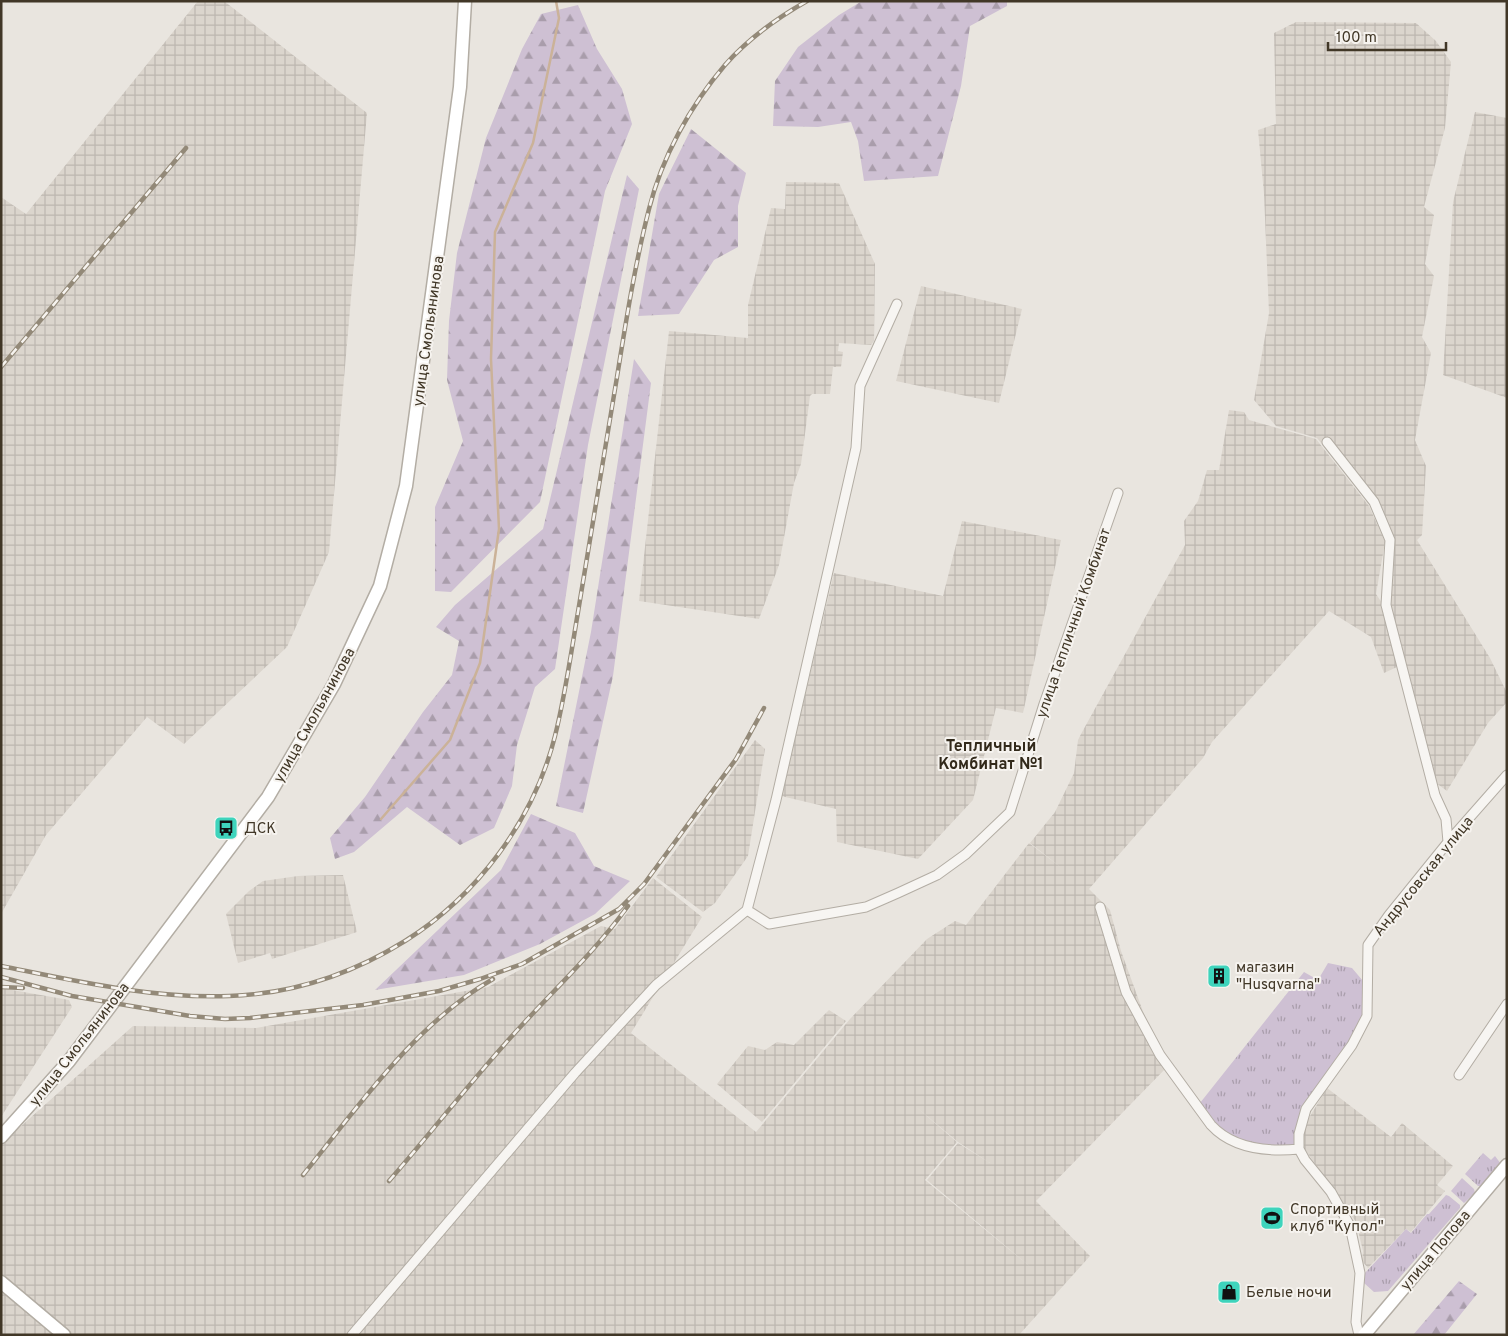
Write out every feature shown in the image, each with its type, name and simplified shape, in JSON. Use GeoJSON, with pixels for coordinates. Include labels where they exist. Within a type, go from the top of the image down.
{"type":"FeatureCollection","features":[{"type":"Feature","properties":{"kind":"street","name":"улица Смольянинова"},"geometry":{"type":"LineString","coordinates":[[1,1137],[69,1061],[268,796],[334,684],[380,586],[406,486],[460,87],[465,1]]}},
{"type":"Feature","properties":{"kind":"street"},"geometry":{"type":"LineString","coordinates":[[352,1335],[575,1073],[656,985],[747,910],[776,800],[856,448],[860,386],[897,304]]}},
{"type":"Feature","properties":{"kind":"street"},"geometry":{"type":"LineString","coordinates":[[1327,442],[1374,502],[1390,540],[1386,605],[1435,795],[1446,819],[1448,842]]}},
{"type":"Feature","properties":{"kind":"street","name":"улица Тепличный Комбинат"},"geometry":{"type":"LineString","coordinates":[[747,910],[769,924],[866,907],[937,875],[966,854],[1010,812],[1044,704],[1118,493]]}},
{"type":"Feature","properties":{"kind":"street","name":"Андрусовская улица"},"geometry":{"type":"LineString","coordinates":[[1299,1149],[1299,1134],[1306,1109],[1352,1045],[1367,1016],[1368,945],[1389,915],[1448,842],[1507,775]]}},
{"type":"Feature","properties":{"kind":"street"},"geometry":{"type":"LineString","coordinates":[[1100,907],[1126,992],[1160,1054],[1211,1125],[1221,1135],[1249,1146],[1278,1151],[1299,1149],[1305,1160],[1330,1192],[1350,1226],[1360,1273],[1356,1322],[1359,1335]]}},
{"type":"Feature","properties":{"kind":"street"},"geometry":{"type":"LineString","coordinates":[[1459,1074],[1507,1004]]}},
{"type":"Feature","properties":{"kind":"street","name":"улица Попова"},"geometry":{"type":"LineString","coordinates":[[1364,1335],[1507,1165]]}},
{"type":"Feature","properties":{"kind":"street"},"geometry":{"type":"LineString","coordinates":[[1,1282],[64,1335]]}},
{"type":"Feature","properties":{"kind":"shaded area"},"geometry":{"type":"Polygon","coordinates":[[[198,1],[224,1],[367,113],[329,552],[287,647],[184,744],[147,717],[46,835],[1,914],[1,197],[26,214],[198,1]]]}},
{"type":"Feature","properties":{"kind":"shaded area"},"geometry":{"type":"Polygon","coordinates":[[[1296,22],[1416,23],[1436,41],[1451,62],[1445,128],[1424,207],[1434,215],[1425,264],[1434,276],[1422,337],[1431,353],[1415,440],[1426,466],[1422,535],[1417,540],[1490,658],[1507,693],[1507,702],[1488,723],[1447,791],[1425,775],[1385,616],[1397,667],[1384,673],[1371,637],[1329,611],[1212,742],[1203,758],[1089,889],[1110,910],[1121,951],[1149,1028],[1170,1064],[1036,1201],[1090,1256],[1019,1335],[1,1335],[1,1144],[133,1026],[256,1028],[488,987],[601,926],[615,929],[653,878],[702,917],[631,1033],[756,1132],[850,1019],[927,939],[955,921],[966,925],[1029,843],[1063,869],[1030,843],[1055,812],[1074,773],[1078,740],[1185,545],[1184,521],[1198,501],[1207,470],[1219,470],[1229,410],[1244,412],[1249,420],[1316,439],[1369,506],[1385,542],[1376,594],[1384,606],[1382,599],[1387,541],[1370,504],[1317,438],[1276,426],[1254,400],[1269,313],[1264,194],[1258,130],[1276,124],[1274,33],[1296,22]],[[915,1106],[957,1142],[925,1180],[1033,1269],[927,1180],[958,1143],[990,1163],[958,1142],[915,1106]]]}},
{"type":"Feature","properties":{"kind":"shaded area"},"geometry":{"type":"Polygon","coordinates":[[[1475,112],[1507,118],[1507,398],[1443,375],[1453,202],[1475,112]]]}},
{"type":"Feature","properties":{"kind":"shaded area"},"geometry":{"type":"Polygon","coordinates":[[[786,182],[839,183],[875,264],[874,341],[871,345],[839,343],[838,351],[843,352],[841,367],[833,367],[830,394],[812,394],[810,396],[801,464],[794,483],[779,565],[759,619],[639,601],[669,331],[748,338],[748,305],[771,208],[785,209],[786,182]]]}},
{"type":"Feature","properties":{"kind":"shaded area"},"geometry":{"type":"Polygon","coordinates":[[[921,286],[1022,309],[999,403],[896,381],[921,286]]]}},
{"type":"Feature","properties":{"kind":"shaded area","name":"Тепличный Комбинат №1"},"geometry":{"type":"Polygon","coordinates":[[[962,521],[1061,540],[1023,713],[996,708],[973,800],[918,859],[837,842],[836,809],[781,796],[834,573],[943,596],[962,521]]]}},
{"type":"Feature","properties":{"kind":"shaded area"},"geometry":{"type":"Polygon","coordinates":[[[755,740],[765,749],[748,856],[715,903],[703,912],[656,877],[755,740]]]}},
{"type":"Feature","properties":{"kind":"shaded area"},"geometry":{"type":"Polygon","coordinates":[[[343,875],[357,932],[272,959],[270,953],[238,963],[226,914],[249,891],[263,881],[298,876],[343,875]]]}},
{"type":"Feature","properties":{"kind":"shaded area"},"geometry":{"type":"Polygon","coordinates":[[[1,988],[69,1000],[72,1007],[1,1117],[1,988]]]}},
{"type":"Feature","properties":{"kind":"shaded area"},"geometry":{"type":"Polygon","coordinates":[[[829,1010],[846,1021],[762,1122],[717,1084],[748,1046],[765,1050],[777,1042],[794,1045],[829,1010]]]}},
{"type":"Feature","properties":{"kind":"shaded area"},"geometry":{"type":"Polygon","coordinates":[[[1327,1088],[1391,1137],[1402,1123],[1453,1166],[1437,1185],[1445,1191],[1411,1232],[1406,1229],[1368,1268],[1362,1261],[1363,1251],[1356,1222],[1304,1148],[1304,1126],[1327,1088]]]}},
{"type":"Feature","properties":{"kind":"green space"},"geometry":{"type":"Polygon","coordinates":[[[862,1],[1007,1],[1007,6],[970,26],[961,86],[938,176],[864,181],[858,141],[851,122],[818,127],[773,126],[775,81],[798,47],[839,15],[862,1]]]}},
{"type":"Feature","properties":{"kind":"green space"},"geometry":{"type":"Polygon","coordinates":[[[578,5],[597,49],[622,89],[632,124],[605,191],[540,502],[451,592],[435,591],[435,507],[463,441],[447,380],[449,321],[457,253],[486,138],[522,49],[541,14],[578,5]]]}},
{"type":"Feature","properties":{"kind":"green space"},"geometry":{"type":"Polygon","coordinates":[[[691,129],[746,173],[738,206],[738,247],[714,260],[679,314],[638,316],[659,194],[691,129]]]}},
{"type":"Feature","properties":{"kind":"green space"},"geometry":{"type":"Polygon","coordinates":[[[627,175],[639,189],[588,445],[555,669],[535,687],[517,745],[512,786],[494,828],[460,845],[407,807],[354,852],[335,859],[330,838],[365,797],[423,712],[452,675],[459,641],[436,627],[455,605],[543,529],[627,175]]]}},
{"type":"Feature","properties":{"kind":"green space"},"geometry":{"type":"Polygon","coordinates":[[[634,359],[651,383],[613,676],[583,813],[556,806],[591,632],[634,359]]]}},
{"type":"Feature","properties":{"kind":"green space"},"geometry":{"type":"Polygon","coordinates":[[[531,814],[575,833],[594,866],[630,881],[595,914],[540,944],[464,975],[375,990],[501,870],[531,814]]]}},
{"type":"Feature","properties":{"kind":"green space"},"geometry":{"type":"Polygon","coordinates":[[[1328,963],[1352,968],[1363,981],[1363,1014],[1349,1042],[1303,1106],[1295,1132],[1294,1146],[1257,1144],[1238,1140],[1230,1136],[1216,1125],[1200,1103],[1304,972],[1318,980],[1328,963]]]}},
{"type":"Feature","properties":{"kind":"green space"},"geometry":{"type":"Polygon","coordinates":[[[1483,1153],[1491,1160],[1495,1156],[1501,1164],[1482,1186],[1478,1186],[1465,1174],[1483,1153]]]}},
{"type":"Feature","properties":{"kind":"green space"},"geometry":{"type":"Polygon","coordinates":[[[1462,1178],[1474,1189],[1475,1193],[1464,1203],[1451,1191],[1462,1178]]]}},
{"type":"Feature","properties":{"kind":"green space"},"geometry":{"type":"Polygon","coordinates":[[[1446,1195],[1460,1205],[1460,1208],[1388,1291],[1374,1292],[1364,1283],[1364,1274],[1406,1229],[1411,1233],[1446,1195]]]}},
{"type":"Feature","properties":{"kind":"green space"},"geometry":{"type":"Polygon","coordinates":[[[1459,1281],[1477,1294],[1444,1335],[1413,1335],[1459,1281]]]}},
{"type":"Feature","properties":{"kind":"waterway"},"geometry":{"type":"LineString","coordinates":[[381,819],[450,740],[480,663],[499,529],[491,359],[495,232],[533,143],[559,18],[556,1]]}},
{"type":"Feature","properties":{"kind":"railway"},"geometry":{"type":"LineString","coordinates":[[1,966],[115,988],[172,995],[229,996],[276,991],[321,980],[385,953],[431,923],[479,879],[517,826],[533,797],[555,736],[568,674],[631,293],[649,209],[661,170],[689,115],[700,97],[725,65],[763,30],[807,1]]}},
{"type":"Feature","properties":{"kind":"railway"},"geometry":{"type":"LineString","coordinates":[[1,367],[186,148]]}},
{"type":"Feature","properties":{"kind":"railway"},"geometry":{"type":"LineString","coordinates":[[1,977],[72,996],[190,1016],[225,1019],[250,1018],[363,1005],[439,991],[480,979],[522,964],[619,909],[644,884],[736,759],[764,708]]}},
{"type":"Feature","properties":{"kind":"railway"},"geometry":{"type":"LineString","coordinates":[[389,1181],[489,1062],[599,943],[628,906]]}},
{"type":"Feature","properties":{"kind":"railway"},"geometry":{"type":"LineString","coordinates":[[303,1175],[367,1095],[414,1042],[465,997],[493,979]]}},
{"type":"Feature","properties":{"kind":"railway"},"geometry":{"type":"LineString","coordinates":[[1,987],[23,988]]}},
{"type":"Feature","properties":{"kind":"place","name":"ДСК"},"geometry":{"type":"Point","coordinates":[226,828]}},
{"type":"Feature","properties":{"kind":"place","name":"магазин \"Husqvarna\""},"geometry":{"type":"Point","coordinates":[1219,976]}},
{"type":"Feature","properties":{"kind":"place","name":"Спортивный клуб \"Купол\""},"geometry":{"type":"Point","coordinates":[1272,1218]}},
{"type":"Feature","properties":{"kind":"place","name":"Белые ночи"},"geometry":{"type":"Point","coordinates":[1229,1292]}},
{"type":"Feature","properties":{"kind":"district","name":"Тепличный Комбинат №1"},"geometry":{"type":"Point","coordinates":[991,754]}}]}
